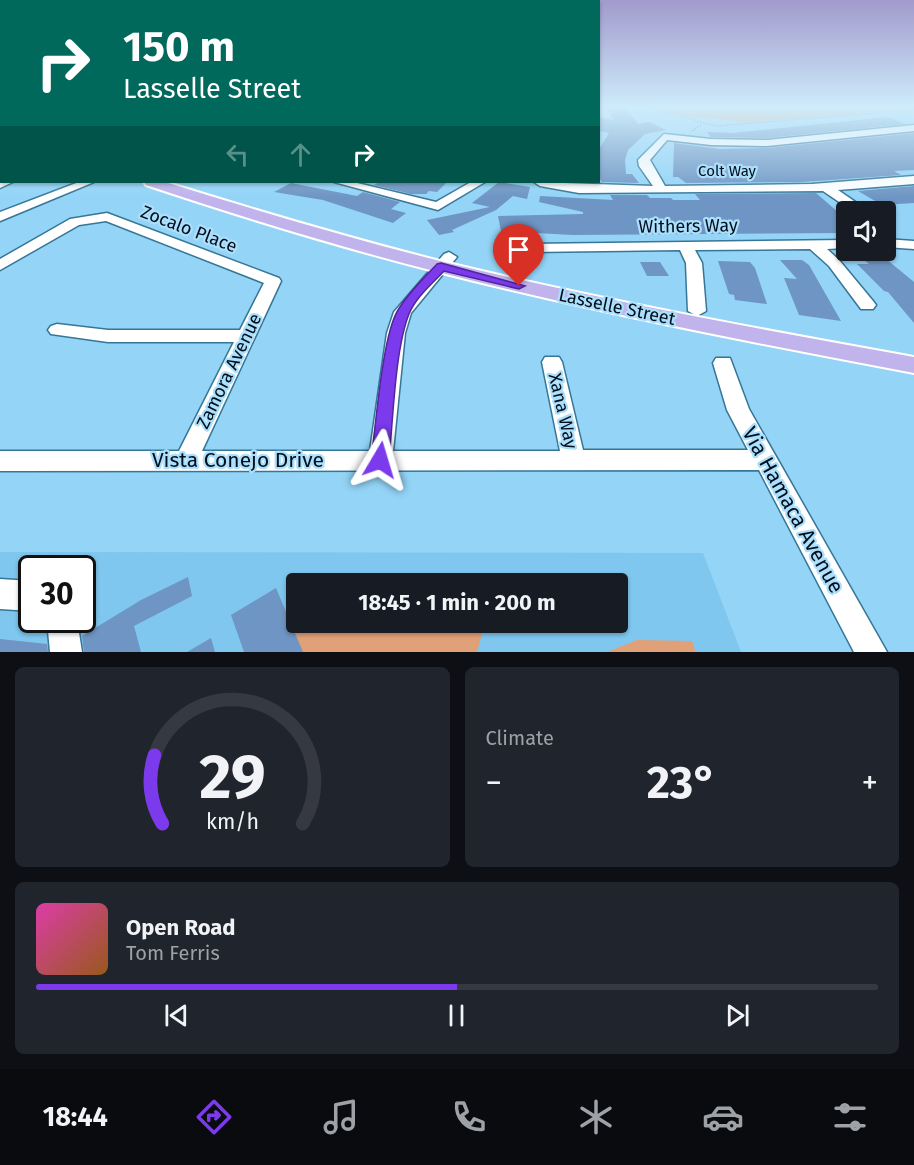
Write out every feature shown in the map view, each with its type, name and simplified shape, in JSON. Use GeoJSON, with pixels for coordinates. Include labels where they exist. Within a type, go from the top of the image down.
{"type":"FeatureCollection","features":[{"type":"Feature","properties":{"kind":"main road","name":"Lasselle Street"},"geometry":{"type":"LineString","coordinates":[[155,183],[298,228],[445,262],[914,350]]}},
{"type":"Feature","properties":{"kind":"main road","name":"Lasselle Street"},"geometry":{"type":"LineString","coordinates":[[190,183],[445,262],[557,294],[662,318],[914,365]]}},
{"type":"Feature","properties":{"kind":"main road"},"geometry":{"type":"LineString","coordinates":[[557,294],[585,294],[669,312],[697,311]]}},
{"type":"Feature","properties":{"kind":"street"},"geometry":{"type":"LineString","coordinates":[[661,189],[645,166],[644,160],[647,153],[663,137],[729,143],[767,143],[831,136]]}},
{"type":"Feature","properties":{"kind":"street","name":"Colt Way"},"geometry":{"type":"LineString","coordinates":[[547,183],[597,190],[825,187],[914,180]]}},
{"type":"Feature","properties":{"kind":"street"},"geometry":{"type":"LineString","coordinates":[[0,217],[85,183]]}},
{"type":"Feature","properties":{"kind":"street"},"geometry":{"type":"LineString","coordinates":[[344,183],[438,206],[477,183]]}},
{"type":"Feature","properties":{"kind":"street"},"geometry":{"type":"LineString","coordinates":[[825,187],[847,201]]}},
{"type":"Feature","properties":{"kind":"street","name":"Zocalo Place"},"geometry":{"type":"LineString","coordinates":[[0,265],[75,222],[91,218],[107,218],[273,281]]}},
{"type":"Feature","properties":{"kind":"street"},"geometry":{"type":"LineString","coordinates":[[813,244],[844,275],[867,305]]}},
{"type":"Feature","properties":{"kind":"street","name":"Withers Way"},"geometry":{"type":"LineString","coordinates":[[530,248],[836,244]]}},
{"type":"Feature","properties":{"kind":"street"},"geometry":{"type":"LineString","coordinates":[[685,246],[694,263],[697,311]]}},
{"type":"Feature","properties":{"kind":"street"},"geometry":{"type":"LineString","coordinates":[[380,460],[396,333],[403,312],[445,262]]}},
{"type":"Feature","properties":{"kind":"street","name":"Zamora Avenue"},"geometry":{"type":"LineString","coordinates":[[186,460],[273,281]]}},
{"type":"Feature","properties":{"kind":"street"},"geometry":{"type":"LineString","coordinates":[[57,330],[108,336],[246,336]]}},
{"type":"Feature","properties":{"kind":"street","name":"Xana Way"},"geometry":{"type":"LineString","coordinates":[[552,362],[574,461]]}},
{"type":"Feature","properties":{"kind":"street","name":"Via Hamaca Avenue"},"geometry":{"type":"LineString","coordinates":[[723,363],[738,410],[871,652]]}},
{"type":"Feature","properties":{"kind":"street","name":"Vista Conejo Drive"},"geometry":{"type":"LineString","coordinates":[[0,461],[765,460]]}},
{"type":"Feature","properties":{"kind":"street"},"geometry":{"type":"LineString","coordinates":[[0,594],[18,595]]}},
{"type":"Feature","properties":{"kind":"street"},"geometry":{"type":"LineString","coordinates":[[64,633],[66,652]]}},
{"type":"Feature","properties":{"kind":"shaded area"},"geometry":{"type":"Polygon","coordinates":[[[0,552],[703,553],[741,652],[0,652],[0,552]]]}},
{"type":"Feature","properties":{"kind":"shaded area"},"geometry":{"type":"Polygon","coordinates":[[[288,633],[482,633],[477,652],[283,652],[288,633]]]}},
{"type":"Feature","properties":{"kind":"shaded area"},"geometry":{"type":"Polygon","coordinates":[[[637,640],[692,641],[696,652],[607,652],[637,640]]]}},
{"type":"Feature","properties":{"kind":"building"},"geometry":{"type":"Polygon","coordinates":[[[607,136],[642,136],[628,150],[625,160],[626,174],[632,174],[639,183],[602,182],[600,179],[600,148],[607,136]]]}},
{"type":"Feature","properties":{"kind":"building"},"geometry":{"type":"Polygon","coordinates":[[[711,136],[783,136],[767,138],[711,136]]]}},
{"type":"Feature","properties":{"kind":"building"},"geometry":{"type":"Polygon","coordinates":[[[880,136],[914,136],[914,170],[894,171],[901,175],[802,182],[686,183],[678,177],[673,177],[674,143],[720,149],[767,148],[880,136]]]}},
{"type":"Feature","properties":{"kind":"building"},"geometry":{"type":"Polygon","coordinates":[[[291,183],[357,196],[363,192],[400,202],[391,209],[406,213],[393,223],[323,200],[274,192],[291,183]]]}},
{"type":"Feature","properties":{"kind":"building"},"geometry":{"type":"Polygon","coordinates":[[[377,183],[446,183],[437,192],[429,191],[426,194],[411,194],[374,185],[377,183]]]}},
{"type":"Feature","properties":{"kind":"building"},"geometry":{"type":"Polygon","coordinates":[[[498,183],[530,187],[527,199],[513,196],[496,210],[452,230],[454,232],[439,235],[427,220],[490,207],[472,203],[498,183]]]}},
{"type":"Feature","properties":{"kind":"building"},"geometry":{"type":"Polygon","coordinates":[[[914,186],[914,203],[896,204],[896,201],[875,201],[858,191],[914,186]]]}},
{"type":"Feature","properties":{"kind":"building"},"geometry":{"type":"Polygon","coordinates":[[[816,193],[836,210],[836,233],[573,235],[501,231],[498,216],[583,214],[583,212],[539,202],[540,196],[613,200],[610,195],[647,195],[650,198],[700,200],[695,194],[816,193]]]}},
{"type":"Feature","properties":{"kind":"building"},"geometry":{"type":"Polygon","coordinates":[[[780,260],[802,260],[809,265],[841,321],[799,315],[784,278],[797,279],[780,260]]]}},
{"type":"Feature","properties":{"kind":"building"},"geometry":{"type":"Polygon","coordinates":[[[718,261],[750,262],[755,268],[767,304],[735,300],[734,295],[729,294],[718,261]]]}},
{"type":"Feature","properties":{"kind":"building"},"geometry":{"type":"Polygon","coordinates":[[[865,261],[888,261],[914,282],[914,323],[888,292],[884,291],[857,264],[869,264],[865,261]]]}},
{"type":"Feature","properties":{"kind":"building"},"geometry":{"type":"Polygon","coordinates":[[[640,262],[660,262],[669,276],[647,276],[640,262]]]}},
{"type":"Feature","properties":{"kind":"building"},"geometry":{"type":"Polygon","coordinates":[[[188,577],[192,596],[134,626],[141,652],[84,652],[82,636],[87,633],[96,633],[96,627],[141,600],[188,577]]]}},
{"type":"Feature","properties":{"kind":"building"},"geometry":{"type":"Polygon","coordinates":[[[276,588],[286,612],[286,633],[295,633],[303,652],[244,652],[231,615],[276,588]]]}},
{"type":"Feature","properties":{"kind":"building"},"geometry":{"type":"Polygon","coordinates":[[[211,638],[215,652],[187,652],[211,638]]]}},
{"type":"Feature","properties":{"kind":"building"},"geometry":{"type":"Polygon","coordinates":[[[0,639],[47,644],[48,652],[0,652],[0,639]]]}},
{"type":"Feature","properties":{"kind":"route"},"geometry":{"type":"LineString","coordinates":[[380,460],[396,333],[403,312],[415,294],[441,267],[519,286]]}}]}
